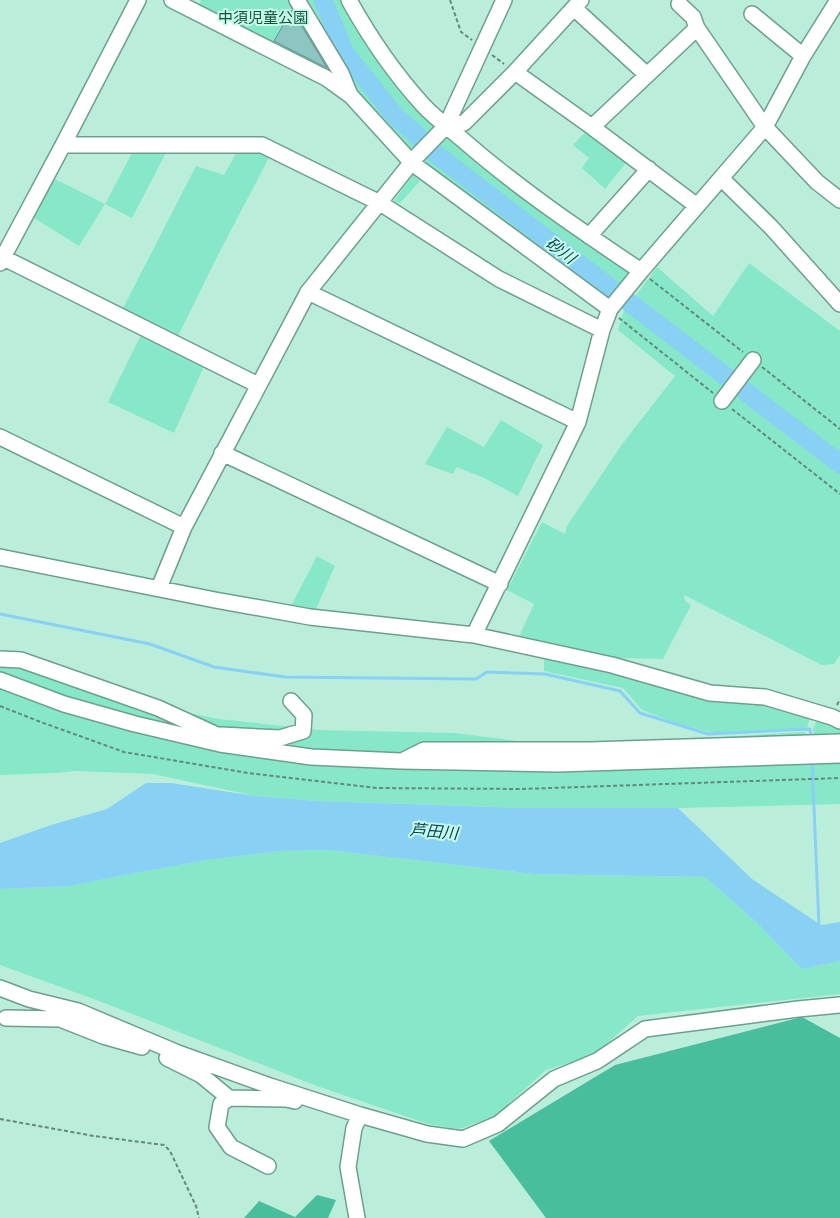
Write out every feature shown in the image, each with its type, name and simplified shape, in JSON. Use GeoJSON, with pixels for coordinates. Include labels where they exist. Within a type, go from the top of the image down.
{"type":"FeatureCollection","features":[{"type":"Feature","properties":{"kind":"street"},"geometry":{"type":"LineString","coordinates":[[138,0],[63,146],[1,258],[258,386]]}},
{"type":"Feature","properties":{"kind":"street"},"geometry":{"type":"LineString","coordinates":[[172,0],[326,78],[351,96],[414,160],[610,309]]}},
{"type":"Feature","properties":{"kind":"street"},"geometry":{"type":"LineString","coordinates":[[297,0],[341,73],[351,96]]}},
{"type":"Feature","properties":{"kind":"street"},"geometry":{"type":"LineString","coordinates":[[349,0],[368,35],[397,75],[446,126],[498,171],[640,271]]}},
{"type":"Feature","properties":{"kind":"street"},"geometry":{"type":"LineString","coordinates":[[159,588],[184,527],[308,292],[414,160],[446,126],[504,0]]}},
{"type":"Feature","properties":{"kind":"street"},"geometry":{"type":"LineString","coordinates":[[474,636],[578,422],[602,330],[610,309],[640,271],[765,127],[802,56],[838,0]]}},
{"type":"Feature","properties":{"kind":"street"},"geometry":{"type":"LineString","coordinates":[[446,126],[464,123],[515,72],[577,4],[647,75]]}},
{"type":"Feature","properties":{"kind":"street"},"geometry":{"type":"LineString","coordinates":[[679,4],[693,17],[697,28],[765,127],[817,182],[840,200]]}},
{"type":"Feature","properties":{"kind":"street"},"geometry":{"type":"LineString","coordinates":[[752,14],[802,56]]}},
{"type":"Feature","properties":{"kind":"street"},"geometry":{"type":"LineString","coordinates":[[592,127],[697,28]]}},
{"type":"Feature","properties":{"kind":"street"},"geometry":{"type":"LineString","coordinates":[[515,72],[697,206]]}},
{"type":"Feature","properties":{"kind":"street"},"geometry":{"type":"LineString","coordinates":[[63,146],[262,145],[380,203],[500,279],[602,330]]}},
{"type":"Feature","properties":{"kind":"street"},"geometry":{"type":"LineString","coordinates":[[589,236],[649,169]]}},
{"type":"Feature","properties":{"kind":"street"},"geometry":{"type":"LineString","coordinates":[[721,178],[771,227],[840,304]]}},
{"type":"Feature","properties":{"kind":"street"},"geometry":{"type":"LineString","coordinates":[[308,292],[578,422]]}},
{"type":"Feature","properties":{"kind":"street"},"geometry":{"type":"LineString","coordinates":[[722,401],[753,360]]}},
{"type":"Feature","properties":{"kind":"street"},"geometry":{"type":"LineString","coordinates":[[0,437],[184,527]]}},
{"type":"Feature","properties":{"kind":"street"},"geometry":{"type":"LineString","coordinates":[[222,453],[500,584]]}},
{"type":"Feature","properties":{"kind":"street"},"geometry":{"type":"LineString","coordinates":[[0,556],[310,616],[474,636],[612,665],[710,693],[765,697],[832,716],[840,721]]}},
{"type":"Feature","properties":{"kind":"street"},"geometry":{"type":"LineString","coordinates":[[0,660],[20,660],[158,708],[218,739],[280,738],[303,731],[304,715],[291,702]]}},
{"type":"Feature","properties":{"kind":"street"},"geometry":{"type":"LineString","coordinates":[[0,680],[64,704],[135,724],[310,757],[558,764],[840,754]]}},
{"type":"Feature","properties":{"kind":"street"},"geometry":{"type":"LineString","coordinates":[[401,761],[424,750],[591,750],[840,742]]}},
{"type":"Feature","properties":{"kind":"street"},"geometry":{"type":"LineString","coordinates":[[0,988],[29,999],[78,1011],[150,1046],[201,1075],[229,1098]]}},
{"type":"Feature","properties":{"kind":"street"},"geometry":{"type":"LineString","coordinates":[[3,1020],[45,1003]]}},
{"type":"Feature","properties":{"kind":"street"},"geometry":{"type":"LineString","coordinates":[[3,1020],[60,1019],[103,1036],[150,1046],[360,1115],[427,1134],[463,1139],[498,1124],[554,1079],[597,1061],[644,1029],[840,1005]]}},
{"type":"Feature","properties":{"kind":"street"},"geometry":{"type":"LineString","coordinates":[[268,1166],[231,1147],[217,1127],[221,1104],[229,1098],[286,1099],[308,1104],[310,1099]]}},
{"type":"Feature","properties":{"kind":"street"},"geometry":{"type":"LineString","coordinates":[[357,1218],[348,1167],[354,1128],[360,1115]]}},
{"type":"Feature","properties":{"kind":"path"},"geometry":{"type":"LineString","coordinates":[[450,0],[461,32],[515,72]]}},
{"type":"Feature","properties":{"kind":"path"},"geometry":{"type":"LineString","coordinates":[[640,271],[840,428]]}},
{"type":"Feature","properties":{"kind":"path"},"geometry":{"type":"LineString","coordinates":[[0,1119],[94,1136],[164,1145],[170,1151],[196,1206],[199,1218]]}},
{"type":"Feature","properties":{"kind":"green space","name":"中須児童公園"},"geometry":{"type":"Polygon","coordinates":[[[201,0],[345,0],[439,124],[413,153],[338,79],[293,8],[273,44],[198,7],[201,0]]]}},
{"type":"Feature","properties":{"kind":"green space"},"geometry":{"type":"Polygon","coordinates":[[[588,129],[629,159],[605,189],[582,168],[589,158],[573,145],[588,129]]]}},
{"type":"Feature","properties":{"kind":"green space"},"geometry":{"type":"Polygon","coordinates":[[[449,132],[634,271],[610,303],[423,162],[449,132]]]}},
{"type":"Feature","properties":{"kind":"green space"},"geometry":{"type":"Polygon","coordinates":[[[259,149],[271,154],[177,338],[122,310],[196,166],[224,175],[238,150],[259,149]]]}},
{"type":"Feature","properties":{"kind":"green space"},"geometry":{"type":"Polygon","coordinates":[[[167,151],[132,218],[105,204],[132,153],[167,151]]]}},
{"type":"Feature","properties":{"kind":"green space"},"geometry":{"type":"Polygon","coordinates":[[[413,174],[420,181],[400,203],[394,201],[413,174]]]}},
{"type":"Feature","properties":{"kind":"green space"},"geometry":{"type":"Polygon","coordinates":[[[51,177],[105,204],[79,246],[31,216],[51,177]]]}},
{"type":"Feature","properties":{"kind":"green space"},"geometry":{"type":"Polygon","coordinates":[[[749,263],[840,331],[840,655],[834,664],[822,665],[684,595],[685,601],[691,605],[663,659],[612,658],[519,637],[534,604],[507,590],[542,522],[565,534],[567,526],[623,443],[675,376],[618,330],[624,311],[657,267],[713,316],[749,263]]]}},
{"type":"Feature","properties":{"kind":"green space"},"geometry":{"type":"Polygon","coordinates":[[[142,333],[205,364],[174,433],[108,402],[142,333]]]}},
{"type":"Feature","properties":{"kind":"green space"},"geometry":{"type":"Polygon","coordinates":[[[501,420],[543,445],[518,496],[484,478],[457,467],[453,474],[425,464],[447,427],[484,447],[501,420]]]}},
{"type":"Feature","properties":{"kind":"green space"},"geometry":{"type":"Polygon","coordinates":[[[317,556],[335,566],[316,609],[291,606],[317,556]]]}},
{"type":"Feature","properties":{"kind":"green space"},"geometry":{"type":"Polygon","coordinates":[[[0,653],[129,701],[219,719],[319,730],[455,733],[534,743],[636,742],[805,732],[805,751],[380,755],[244,744],[125,718],[0,673],[0,653]]]}},
{"type":"Feature","properties":{"kind":"green space"},"geometry":{"type":"Polygon","coordinates":[[[544,655],[767,701],[810,718],[807,728],[713,733],[676,723],[642,710],[623,688],[544,671],[544,655]]]}},
{"type":"Feature","properties":{"kind":"green space"},"geometry":{"type":"Polygon","coordinates":[[[0,685],[306,760],[840,761],[840,804],[678,808],[525,808],[319,801],[255,796],[153,774],[76,771],[0,775],[0,685]]]}},
{"type":"Feature","properties":{"kind":"green space"},"geometry":{"type":"Polygon","coordinates":[[[819,716],[840,726],[840,750],[815,751],[813,729],[819,716]]]}},
{"type":"Feature","properties":{"kind":"green space"},"geometry":{"type":"Polygon","coordinates":[[[329,850],[534,874],[705,877],[756,922],[802,969],[840,961],[840,994],[638,1016],[594,1055],[546,1070],[494,1117],[459,1129],[428,1124],[317,1086],[99,1001],[0,965],[0,889],[71,886],[207,860],[279,851],[329,850]]]}},
{"type":"Feature","properties":{"kind":"green space"},"geometry":{"type":"Polygon","coordinates":[[[802,1017],[840,1038],[840,1218],[546,1218],[489,1141],[615,1065],[802,1017]]]}},
{"type":"Feature","properties":{"kind":"green space"},"geometry":{"type":"Polygon","coordinates":[[[317,1195],[336,1200],[328,1218],[244,1218],[259,1201],[295,1217],[317,1195]]]}},
{"type":"Feature","properties":{"kind":"water","name":"芦田川"},"geometry":{"type":"Polygon","coordinates":[[[146,783],[171,783],[255,796],[319,801],[524,808],[678,808],[752,879],[821,925],[840,922],[840,961],[802,969],[756,922],[705,877],[534,874],[329,850],[279,851],[207,860],[71,886],[0,889],[0,843],[51,825],[107,809],[146,783]]]}},
{"type":"Feature","properties":{"kind":"building"},"geometry":{"type":"Polygon","coordinates":[[[292,10],[327,68],[274,41],[292,10]]]}},
{"type":"Feature","properties":{"kind":"waterway","name":"砂川"},"geometry":{"type":"LineString","coordinates":[[323,0],[345,53],[396,117],[415,133],[428,148],[840,464]]}},
{"type":"Feature","properties":{"kind":"waterway"},"geometry":{"type":"LineString","coordinates":[[0,614],[150,644],[214,667],[285,677],[476,679],[487,672],[545,674],[620,691],[640,713],[708,734],[810,729],[811,738]]}},
{"type":"Feature","properties":{"kind":"waterway"},"geometry":{"type":"LineString","coordinates":[[812,760],[819,926]]}}]}
